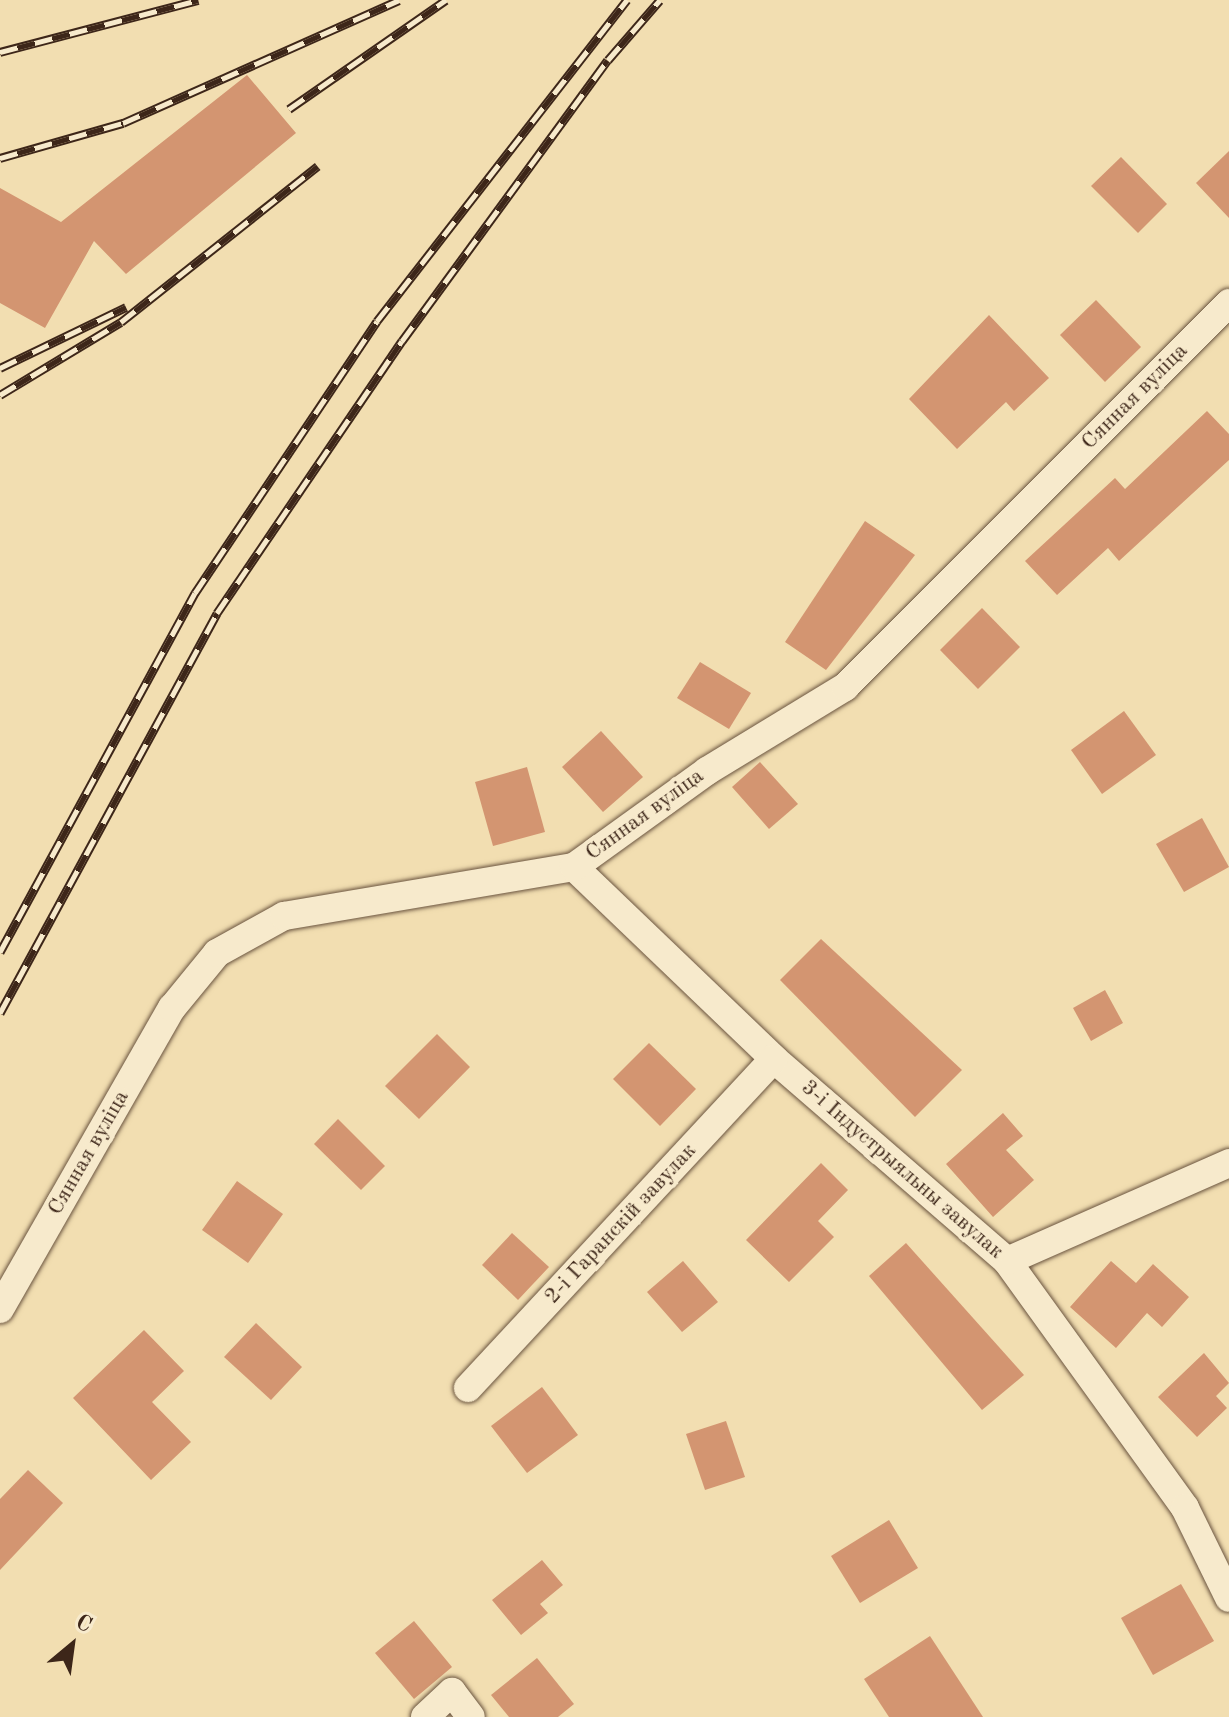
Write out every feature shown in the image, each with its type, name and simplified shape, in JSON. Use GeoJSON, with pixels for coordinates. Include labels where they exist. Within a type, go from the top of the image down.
{"type":"FeatureCollection","features":[{"type":"Feature","properties":{"kind":"street","name":"Сянная вуліца"},"geometry":{"type":"LineString","coordinates":[[0,1309],[172,1008],[217,953],[284,916],[574,867],[707,771],[845,687],[1229,303]]}},
{"type":"Feature","properties":{"kind":"street","name":"3-і Індустрыяльны завулак"},"geometry":{"type":"LineString","coordinates":[[574,867],[774,1059],[1007,1261],[1185,1508],[1229,1598]]}},
{"type":"Feature","properties":{"kind":"street","name":"2-і Гаранскій завулак"},"geometry":{"type":"LineString","coordinates":[[468,1388],[774,1059]]}},
{"type":"Feature","properties":{"kind":"street"},"geometry":{"type":"LineString","coordinates":[[1007,1261],[1229,1163]]}},
{"type":"Feature","properties":{"kind":"street"},"geometry":{"type":"LineString","coordinates":[[425,1717],[452,1692],[471,1717]]}},
{"type":"Feature","properties":{"kind":"building"},"geometry":{"type":"Polygon","coordinates":[[[247,75],[296,133],[126,274],[94,241],[45,328],[0,303],[0,188],[61,222],[247,75]]]}},
{"type":"Feature","properties":{"kind":"building"},"geometry":{"type":"Polygon","coordinates":[[[1229,151],[1229,218],[1196,183],[1229,151]]]}},
{"type":"Feature","properties":{"kind":"building"},"geometry":{"type":"Polygon","coordinates":[[[1121,157],[1167,204],[1138,233],[1091,186],[1121,157]]]}},
{"type":"Feature","properties":{"kind":"building"},"geometry":{"type":"Polygon","coordinates":[[[1096,300],[1141,347],[1105,382],[1060,335],[1096,300]]]}},
{"type":"Feature","properties":{"kind":"building"},"geometry":{"type":"Polygon","coordinates":[[[989,315],[1049,378],[1014,411],[1006,402],[957,449],[909,399],[989,315]]]}},
{"type":"Feature","properties":{"kind":"building"},"geometry":{"type":"Polygon","coordinates":[[[1207,411],[1229,434],[1229,460],[1119,561],[1108,548],[1057,595],[1025,561],[1115,478],[1125,489],[1207,411]]]}},
{"type":"Feature","properties":{"kind":"building"},"geometry":{"type":"Polygon","coordinates":[[[865,521],[915,555],[826,670],[785,642],[865,521]]]}},
{"type":"Feature","properties":{"kind":"building"},"geometry":{"type":"Polygon","coordinates":[[[982,608],[1020,647],[978,689],[940,650],[982,608]]]}},
{"type":"Feature","properties":{"kind":"building"},"geometry":{"type":"Polygon","coordinates":[[[700,662],[751,693],[729,729],[677,698],[700,662]]]}},
{"type":"Feature","properties":{"kind":"building"},"geometry":{"type":"Polygon","coordinates":[[[1124,711],[1156,755],[1102,794],[1071,750],[1124,711]]]}},
{"type":"Feature","properties":{"kind":"building"},"geometry":{"type":"Polygon","coordinates":[[[601,731],[643,777],[603,812],[562,767],[601,731]]]}},
{"type":"Feature","properties":{"kind":"building"},"geometry":{"type":"Polygon","coordinates":[[[760,762],[798,804],[769,829],[732,787],[760,762]]]}},
{"type":"Feature","properties":{"kind":"building"},"geometry":{"type":"Polygon","coordinates":[[[527,767],[545,832],[493,846],[475,782],[527,767]]]}},
{"type":"Feature","properties":{"kind":"building"},"geometry":{"type":"Polygon","coordinates":[[[1202,818],[1229,867],[1184,892],[1156,844],[1202,818]]]}},
{"type":"Feature","properties":{"kind":"building"},"geometry":{"type":"Polygon","coordinates":[[[821,939],[962,1070],[915,1117],[780,980],[821,939]]]}},
{"type":"Feature","properties":{"kind":"building"},"geometry":{"type":"Polygon","coordinates":[[[1105,990],[1123,1023],[1091,1041],[1073,1008],[1105,990]]]}},
{"type":"Feature","properties":{"kind":"building"},"geometry":{"type":"Polygon","coordinates":[[[437,1034],[470,1067],[419,1119],[385,1086],[437,1034]]]}},
{"type":"Feature","properties":{"kind":"building"},"geometry":{"type":"Polygon","coordinates":[[[649,1043],[696,1089],[660,1126],[613,1079],[649,1043]]]}},
{"type":"Feature","properties":{"kind":"building"},"geometry":{"type":"Polygon","coordinates":[[[1003,1113],[1023,1136],[1006,1150],[1034,1180],[993,1217],[946,1164],[1003,1113]]]}},
{"type":"Feature","properties":{"kind":"building"},"geometry":{"type":"Polygon","coordinates":[[[338,1119],[385,1166],[361,1190],[314,1144],[338,1119]]]}},
{"type":"Feature","properties":{"kind":"building"},"geometry":{"type":"Polygon","coordinates":[[[821,1163],[848,1190],[818,1221],[834,1237],[789,1282],[746,1240],[821,1163]]]}},
{"type":"Feature","properties":{"kind":"building"},"geometry":{"type":"Polygon","coordinates":[[[237,1181],[283,1214],[248,1263],[202,1230],[237,1181]]]}},
{"type":"Feature","properties":{"kind":"building"},"geometry":{"type":"Polygon","coordinates":[[[512,1233],[549,1267],[518,1300],[482,1265],[512,1233]]]}},
{"type":"Feature","properties":{"kind":"building"},"geometry":{"type":"Polygon","coordinates":[[[906,1243],[1024,1375],[982,1410],[869,1276],[906,1243]]]}},
{"type":"Feature","properties":{"kind":"building"},"geometry":{"type":"Polygon","coordinates":[[[683,1261],[718,1302],[682,1332],[647,1292],[683,1261]]]}},
{"type":"Feature","properties":{"kind":"building"},"geometry":{"type":"Polygon","coordinates":[[[1111,1261],[1136,1283],[1153,1264],[1189,1297],[1162,1327],[1147,1313],[1116,1348],[1070,1307],[1111,1261]]]}},
{"type":"Feature","properties":{"kind":"building"},"geometry":{"type":"Polygon","coordinates":[[[256,1323],[302,1367],[271,1400],[224,1357],[256,1323]]]}},
{"type":"Feature","properties":{"kind":"building"},"geometry":{"type":"Polygon","coordinates":[[[144,1330],[184,1371],[152,1402],[191,1442],[151,1480],[73,1398],[144,1330]]]}},
{"type":"Feature","properties":{"kind":"building"},"geometry":{"type":"Polygon","coordinates":[[[1204,1353],[1229,1383],[1216,1396],[1227,1408],[1197,1437],[1158,1397],[1204,1353]]]}},
{"type":"Feature","properties":{"kind":"building"},"geometry":{"type":"Polygon","coordinates":[[[542,1387],[578,1435],[527,1473],[491,1426],[542,1387]]]}},
{"type":"Feature","properties":{"kind":"building"},"geometry":{"type":"Polygon","coordinates":[[[726,1421],[745,1477],[705,1490],[686,1434],[726,1421]]]}},
{"type":"Feature","properties":{"kind":"building"},"geometry":{"type":"Polygon","coordinates":[[[28,1470],[63,1503],[0,1570],[0,1499],[28,1470]]]}},
{"type":"Feature","properties":{"kind":"building"},"geometry":{"type":"Polygon","coordinates":[[[889,1520],[918,1568],[860,1603],[831,1556],[889,1520]]]}},
{"type":"Feature","properties":{"kind":"building"},"geometry":{"type":"Polygon","coordinates":[[[542,1560],[563,1585],[540,1604],[548,1613],[521,1635],[492,1600],[542,1560]]]}},
{"type":"Feature","properties":{"kind":"building"},"geometry":{"type":"Polygon","coordinates":[[[1181,1584],[1214,1641],[1153,1675],[1121,1618],[1181,1584]]]}},
{"type":"Feature","properties":{"kind":"building"},"geometry":{"type":"Polygon","coordinates":[[[414,1621],[452,1667],[414,1699],[375,1653],[414,1621]]]}},
{"type":"Feature","properties":{"kind":"building"},"geometry":{"type":"Polygon","coordinates":[[[930,1636],[983,1717],[889,1717],[864,1679],[930,1636]]]}},
{"type":"Feature","properties":{"kind":"building"},"geometry":{"type":"Polygon","coordinates":[[[537,1658],[574,1704],[558,1717],[509,1717],[491,1695],[537,1658]]]}},
{"type":"Feature","properties":{"kind":"railway"},"geometry":{"type":"LineString","coordinates":[[0,52],[198,0]]}},
{"type":"Feature","properties":{"kind":"railway"},"geometry":{"type":"LineString","coordinates":[[0,158],[123,123],[399,0]]}},
{"type":"Feature","properties":{"kind":"railway"},"geometry":{"type":"LineString","coordinates":[[289,109],[446,0]]}},
{"type":"Feature","properties":{"kind":"railway"},"geometry":{"type":"LineString","coordinates":[[0,952],[195,593],[377,321],[627,0]]}},
{"type":"Feature","properties":{"kind":"railway"},"geometry":{"type":"LineString","coordinates":[[0,1013],[217,613],[402,341],[608,60],[660,0]]}},
{"type":"Feature","properties":{"kind":"railway"},"geometry":{"type":"LineString","coordinates":[[0,395],[121,322],[318,166]]}},
{"type":"Feature","properties":{"kind":"railway"},"geometry":{"type":"LineString","coordinates":[[0,368],[126,307]]}}]}
